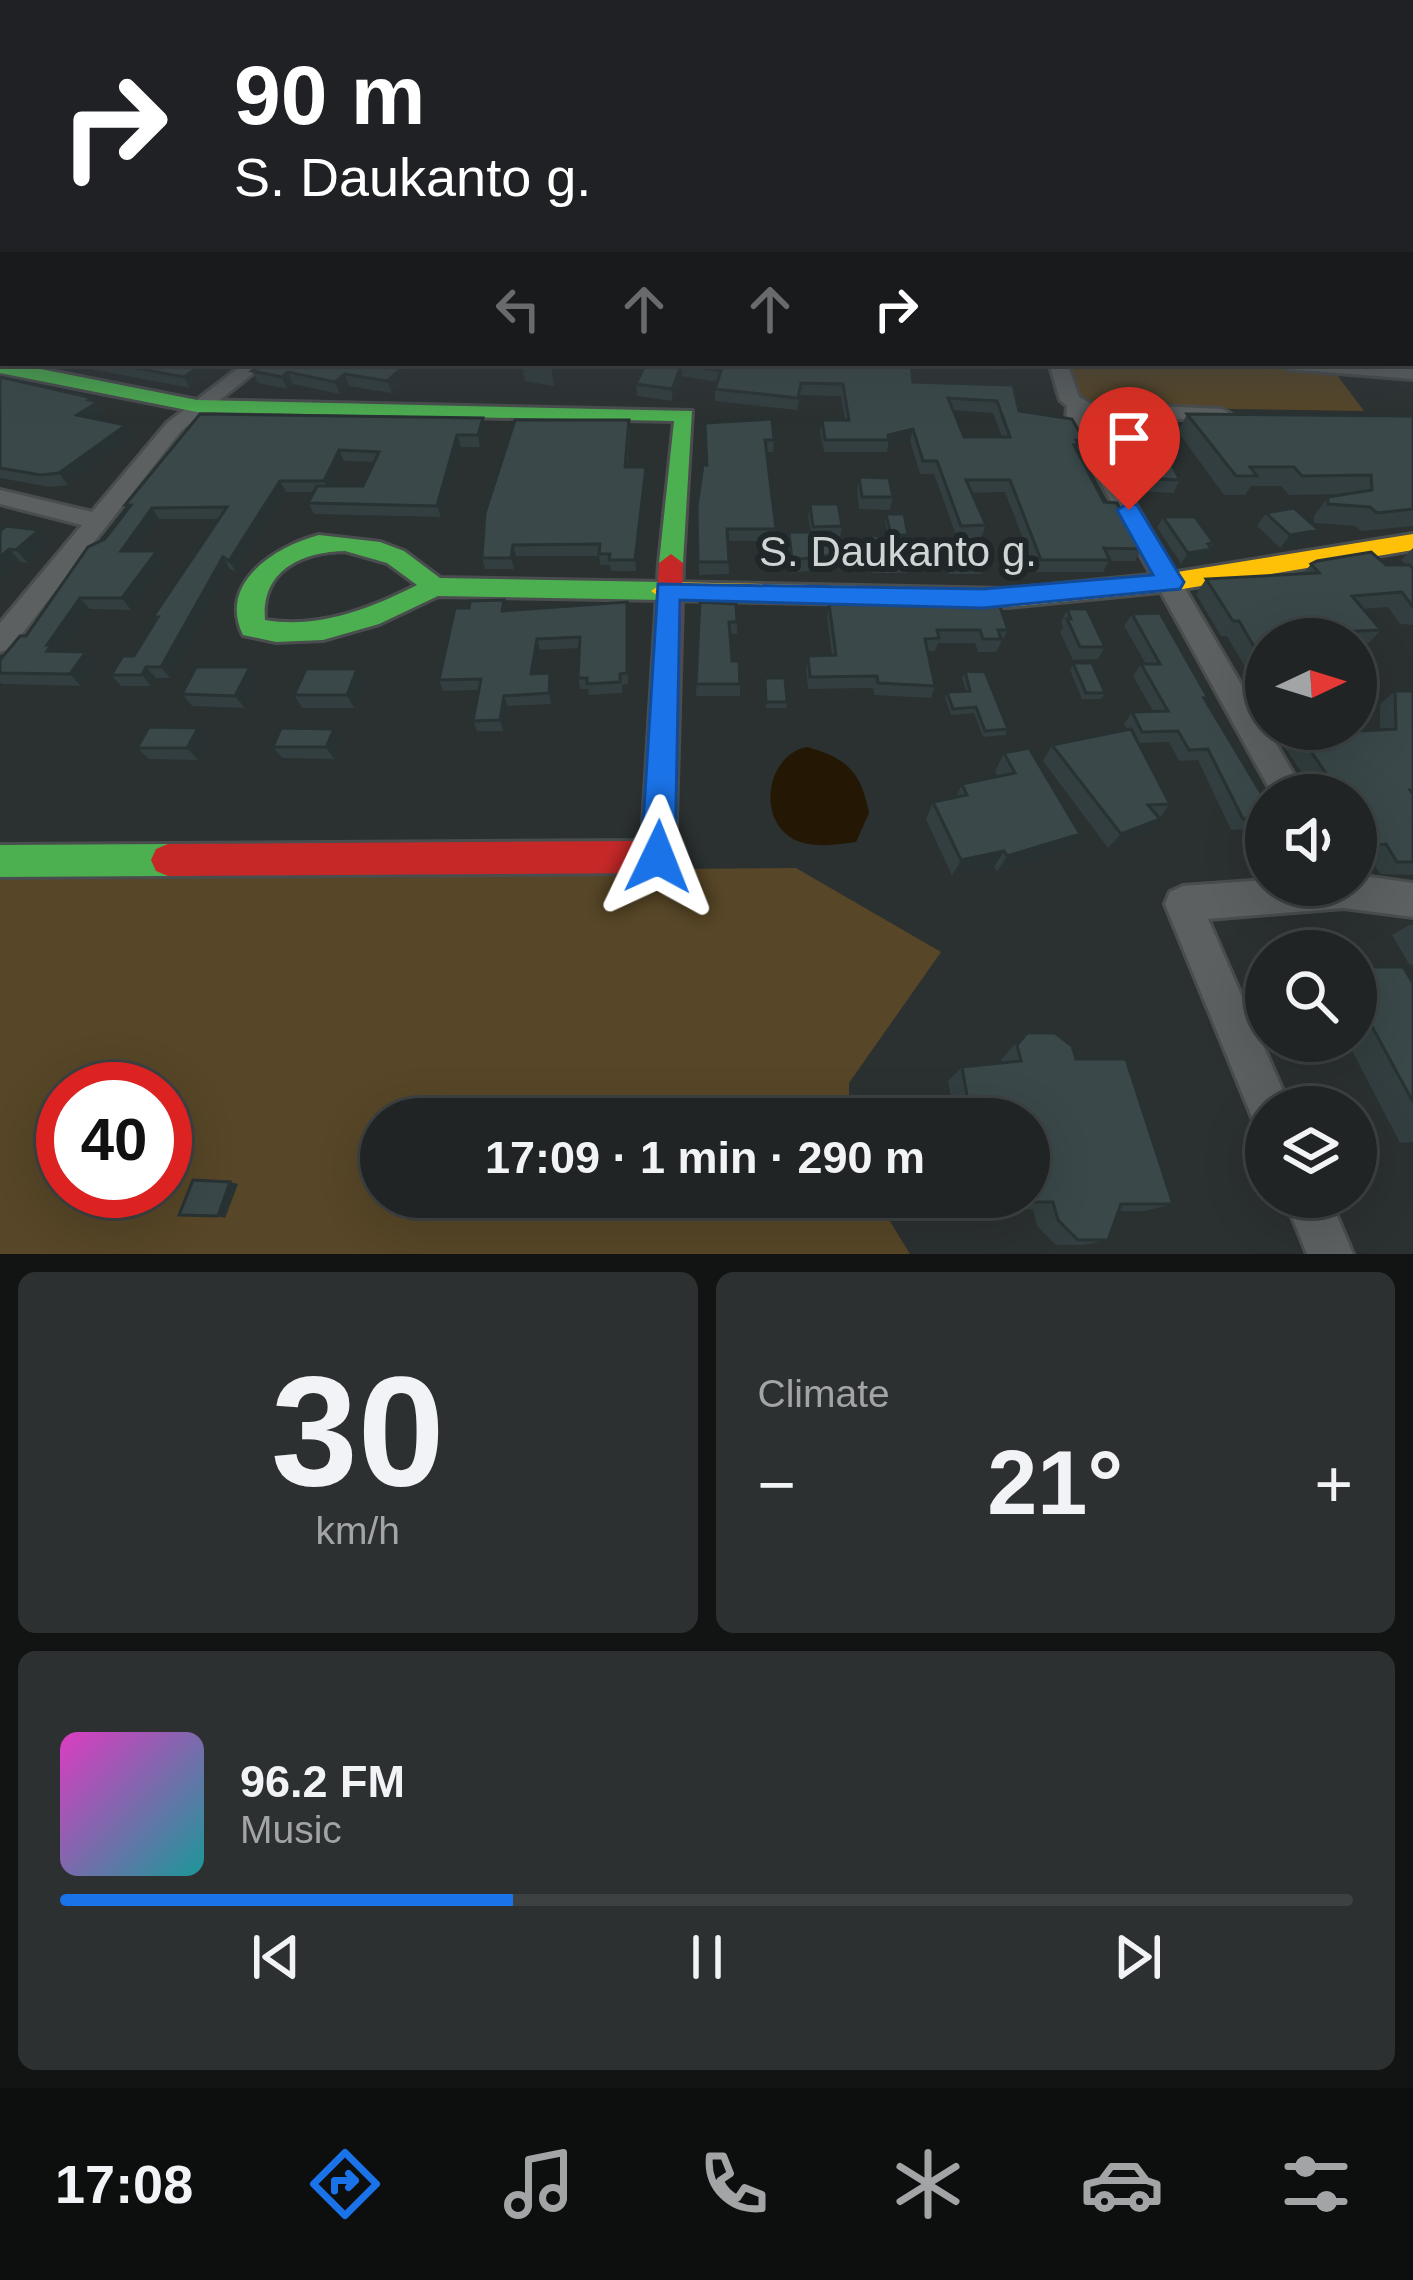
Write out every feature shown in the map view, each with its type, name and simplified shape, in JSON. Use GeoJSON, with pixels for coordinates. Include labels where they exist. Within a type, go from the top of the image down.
{"type":"FeatureCollection","features":[{"type":"Feature","properties":{"kind":"street"},"geometry":{"type":"LineString","coordinates":[[0,642],[197,406],[252,366]]}},
{"type":"Feature","properties":{"kind":"street"},"geometry":{"type":"LineString","coordinates":[[1059,366],[1065,391],[1077,405],[1113,413],[1245,415]]}},
{"type":"Feature","properties":{"kind":"street"},"geometry":{"type":"LineString","coordinates":[[1321,366],[1413,374]]}},
{"type":"Feature","properties":{"kind":"street"},"geometry":{"type":"LineString","coordinates":[[0,367],[197,406],[685,415],[668,591],[658,857],[0,861]]}},
{"type":"Feature","properties":{"kind":"street"},"geometry":{"type":"LineString","coordinates":[[1077,405],[1076,420],[1278,774]]}},
{"type":"Feature","properties":{"kind":"street"},"geometry":{"type":"LineString","coordinates":[[0,497],[97,521]]}},
{"type":"Feature","properties":{"kind":"street","name":"S. Daukanto g."},"geometry":{"type":"LineString","coordinates":[[434,587],[983,598],[1171,582],[1413,542]]}},
{"type":"Feature","properties":{"kind":"street"},"geometry":{"type":"LineString","coordinates":[[308,544],[381,552],[419,569],[434,587],[348,622],[302,633],[267,634],[253,628],[248,616],[251,598],[274,560],[308,544]]}},
{"type":"Feature","properties":{"kind":"street"},"geometry":{"type":"LineString","coordinates":[[1377,894],[1413,901]]}},
{"type":"Feature","properties":{"kind":"street"},"geometry":{"type":"LineString","coordinates":[[1245,898],[1183,904],[1259,1086]]}},
{"type":"Feature","properties":{"kind":"street"},"geometry":{"type":"LineString","coordinates":[[1315,1218],[1330,1254]]}},
{"type":"Feature","properties":{"kind":"shaded area"},"geometry":{"type":"Polygon","coordinates":[[[1068,366],[1273,366],[1334,371],[1364,411],[1105,407],[1088,402],[1068,366]]]}},
{"type":"Feature","properties":{"kind":"shaded area"},"geometry":{"type":"Polygon","coordinates":[[[807,747],[842,762],[862,787],[869,813],[856,842],[805,843],[779,827],[770,800],[771,786],[784,761],[807,747]]]}},
{"type":"Feature","properties":{"kind":"shaded area"},"geometry":{"type":"Polygon","coordinates":[[[796,868],[941,952],[849,1083],[849,1098],[360,1098],[360,1218],[888,1218],[910,1254],[0,1254],[0,875],[796,868]]]}},
{"type":"Feature","properties":{"kind":"building"},"geometry":{"type":"Polygon","coordinates":[[[124,366],[200,366],[184,377],[124,366]]]}},
{"type":"Feature","properties":{"kind":"building"},"geometry":{"type":"Polygon","coordinates":[[[260,366],[404,366],[387,381],[345,374],[335,382],[288,372],[282,377],[252,371],[260,366]]]}},
{"type":"Feature","properties":{"kind":"building"},"geometry":{"type":"Polygon","coordinates":[[[645,366],[681,366],[672,389],[636,384],[645,366]]]}},
{"type":"Feature","properties":{"kind":"building"},"geometry":{"type":"Polygon","coordinates":[[[693,366],[911,366],[913,382],[1013,385],[1019,411],[1072,419],[1084,440],[1074,445],[1104,502],[1117,503],[1142,549],[1104,548],[1110,560],[1041,560],[1010,480],[966,480],[986,525],[961,526],[937,461],[923,461],[913,429],[888,435],[889,440],[825,440],[822,420],[849,420],[843,384],[801,383],[798,398],[715,389],[721,371],[693,366]],[[948,398],[964,437],[1010,437],[997,401],[948,398]]]}},
{"type":"Feature","properties":{"kind":"building"},"geometry":{"type":"Polygon","coordinates":[[[0,377],[93,398],[89,400],[98,402],[77,415],[126,425],[59,473],[0,468],[0,377]]]}},
{"type":"Feature","properties":{"kind":"building"},"geometry":{"type":"Polygon","coordinates":[[[200,414],[483,418],[478,435],[457,435],[437,506],[308,503],[317,486],[363,486],[379,452],[339,450],[324,481],[280,481],[229,561],[223,557],[161,667],[146,667],[142,675],[111,675],[123,656],[134,656],[158,617],[153,617],[227,507],[152,508],[121,551],[157,551],[122,598],[80,598],[47,645],[52,645],[47,651],[86,652],[70,674],[0,673],[0,660],[20,636],[26,636],[88,547],[105,539],[131,505],[125,505],[200,414]]]}},
{"type":"Feature","properties":{"kind":"building"},"geometry":{"type":"Polygon","coordinates":[[[1187,414],[1413,416],[1413,509],[1377,513],[1370,507],[1328,504],[1328,497],[1372,490],[1371,475],[1302,476],[1294,467],[1250,467],[1257,476],[1236,476],[1187,414]]]}},
{"type":"Feature","properties":{"kind":"building"},"geometry":{"type":"Polygon","coordinates":[[[772,419],[774,440],[765,440],[776,529],[727,529],[729,562],[698,562],[697,507],[703,465],[707,465],[705,423],[772,419]]]}},
{"type":"Feature","properties":{"kind":"building"},"geometry":{"type":"Polygon","coordinates":[[[1108,419],[1149,422],[1180,480],[1143,478],[1108,419]]]}},
{"type":"Feature","properties":{"kind":"building"},"geometry":{"type":"Polygon","coordinates":[[[515,420],[629,420],[625,467],[646,467],[635,560],[609,560],[610,554],[599,554],[600,544],[513,545],[511,558],[482,558],[485,513],[515,420]]]}},
{"type":"Feature","properties":{"kind":"building"},"geometry":{"type":"Polygon","coordinates":[[[859,477],[889,478],[893,497],[862,497],[859,477]]]}},
{"type":"Feature","properties":{"kind":"building"},"geometry":{"type":"Polygon","coordinates":[[[810,504],[838,504],[842,526],[813,527],[810,504]]]}},
{"type":"Feature","properties":{"kind":"building"},"geometry":{"type":"Polygon","coordinates":[[[1294,508],[1319,530],[1290,535],[1266,513],[1294,508]]]}},
{"type":"Feature","properties":{"kind":"building"},"geometry":{"type":"Polygon","coordinates":[[[886,514],[904,514],[908,535],[891,535],[886,514]]]}},
{"type":"Feature","properties":{"kind":"building"},"geometry":{"type":"Polygon","coordinates":[[[1163,517],[1195,517],[1214,543],[1208,544],[1212,549],[1188,553],[1163,517]]]}},
{"type":"Feature","properties":{"kind":"building"},"geometry":{"type":"Polygon","coordinates":[[[6,526],[39,530],[0,557],[0,531],[6,526]]]}},
{"type":"Feature","properties":{"kind":"building"},"geometry":{"type":"Polygon","coordinates":[[[789,532],[830,532],[834,555],[792,560],[789,532]]]}},
{"type":"Feature","properties":{"kind":"building"},"geometry":{"type":"Polygon","coordinates":[[[870,536],[903,536],[910,561],[875,560],[870,536]]]}},
{"type":"Feature","properties":{"kind":"building"},"geometry":{"type":"Polygon","coordinates":[[[978,539],[986,562],[953,561],[947,543],[978,539]]]}},
{"type":"Feature","properties":{"kind":"building"},"geometry":{"type":"Polygon","coordinates":[[[1371,552],[1386,565],[1410,565],[1413,607],[1402,592],[1352,596],[1371,618],[1245,618],[1245,631],[1206,579],[1319,573],[1311,564],[1371,552]]]}},
{"type":"Feature","properties":{"kind":"building"},"geometry":{"type":"Polygon","coordinates":[[[504,600],[502,611],[627,602],[627,673],[620,674],[620,682],[587,684],[587,678],[578,678],[580,637],[537,639],[531,674],[550,673],[549,693],[504,696],[500,720],[473,721],[481,679],[439,680],[455,608],[469,608],[470,601],[504,600]]]}},
{"type":"Feature","properties":{"kind":"building"},"geometry":{"type":"Polygon","coordinates":[[[700,602],[736,604],[737,622],[729,622],[732,661],[739,661],[740,684],[696,684],[700,602]]]}},
{"type":"Feature","properties":{"kind":"building"},"geometry":{"type":"Polygon","coordinates":[[[829,604],[999,604],[1008,630],[998,630],[1001,639],[983,639],[980,630],[937,630],[939,638],[925,639],[935,686],[878,683],[877,676],[810,677],[808,656],[836,655],[829,604]]]}},
{"type":"Feature","properties":{"kind":"building"},"geometry":{"type":"Polygon","coordinates":[[[1067,609],[1087,609],[1105,647],[1080,647],[1067,609]]]}},
{"type":"Feature","properties":{"kind":"building"},"geometry":{"type":"Polygon","coordinates":[[[1160,613],[1208,698],[1204,698],[1250,774],[1245,774],[1245,819],[1208,749],[1189,750],[1178,731],[1142,732],[1132,712],[1168,711],[1141,664],[1160,664],[1132,614],[1160,613]]]}},
{"type":"Feature","properties":{"kind":"building"},"geometry":{"type":"Polygon","coordinates":[[[1073,663],[1092,663],[1105,693],[1086,693],[1073,663]]]}},
{"type":"Feature","properties":{"kind":"building"},"geometry":{"type":"Polygon","coordinates":[[[196,667],[250,667],[235,696],[182,694],[196,667]]]}},
{"type":"Feature","properties":{"kind":"building"},"geometry":{"type":"Polygon","coordinates":[[[306,669],[357,669],[347,695],[294,695],[306,669]]]}},
{"type":"Feature","properties":{"kind":"building"},"geometry":{"type":"Polygon","coordinates":[[[965,671],[985,672],[1008,729],[985,731],[976,707],[953,709],[947,692],[970,691],[965,671]]]}},
{"type":"Feature","properties":{"kind":"building"},"geometry":{"type":"Polygon","coordinates":[[[765,678],[785,678],[787,702],[766,702],[765,678]]]}},
{"type":"Feature","properties":{"kind":"building"},"geometry":{"type":"Polygon","coordinates":[[[1395,691],[1413,691],[1413,862],[1397,862],[1386,844],[1377,845],[1377,774],[1327,774],[1310,750],[1377,750],[1377,730],[1396,729],[1395,691]]]}},
{"type":"Feature","properties":{"kind":"building"},"geometry":{"type":"Polygon","coordinates":[[[149,727],[198,728],[187,748],[137,748],[149,727]]]}},
{"type":"Feature","properties":{"kind":"building"},"geometry":{"type":"Polygon","coordinates":[[[281,728],[334,729],[326,747],[273,747],[281,728]]]}},
{"type":"Feature","properties":{"kind":"building"},"geometry":{"type":"Polygon","coordinates":[[[1131,729],[1170,804],[1148,805],[1160,819],[1121,834],[1052,745],[1131,729]]]}},
{"type":"Feature","properties":{"kind":"building"},"geometry":{"type":"Polygon","coordinates":[[[1029,748],[1080,834],[1007,856],[1004,851],[961,860],[933,802],[967,795],[962,784],[1015,773],[1004,753],[1029,748]]]}},
{"type":"Feature","properties":{"kind":"building"},"geometry":{"type":"Polygon","coordinates":[[[1377,967],[1403,967],[1413,983],[1413,1102],[1377,1036],[1377,967]]]}},
{"type":"Feature","properties":{"kind":"building"},"geometry":{"type":"Polygon","coordinates":[[[1027,1033],[1055,1033],[1072,1046],[1076,1059],[1126,1059],[1173,1204],[1121,1204],[1108,1240],[1078,1240],[1058,1220],[1050,1202],[1050,1098],[966,1098],[962,1067],[1021,1061],[1017,1045],[1027,1033]]]}},
{"type":"Feature","properties":{"kind":"building"},"geometry":{"type":"Polygon","coordinates":[[[192,1182],[230,1182],[218,1216],[192,1215],[192,1182]]]}},
{"type":"Feature","properties":{"kind":"traffic: fast"},"geometry":{"type":"LineString","coordinates":[[0,367],[197,406],[685,415],[671,563]]}},
{"type":"Feature","properties":{"kind":"traffic: fast"},"geometry":{"type":"LineString","coordinates":[[434,587],[370,617],[323,630],[276,632],[253,628],[251,622],[254,594],[274,562],[319,543],[345,543],[396,557],[434,587],[664,591]]}},
{"type":"Feature","properties":{"kind":"traffic: fast"},"geometry":{"type":"LineString","coordinates":[[0,861],[168,860]]}},
{"type":"Feature","properties":{"kind":"traffic: slow"},"geometry":{"type":"LineString","coordinates":[[664,591],[1008,598],[1171,582],[1413,542]]}},
{"type":"Feature","properties":{"kind":"traffic: jam"},"geometry":{"type":"LineString","coordinates":[[168,860],[658,857],[671,563]]}},
{"type":"Feature","properties":{"kind":"route"},"geometry":{"type":"LineString","coordinates":[[658,857],[668,591],[983,598],[1171,582],[1129,510]]}}]}
